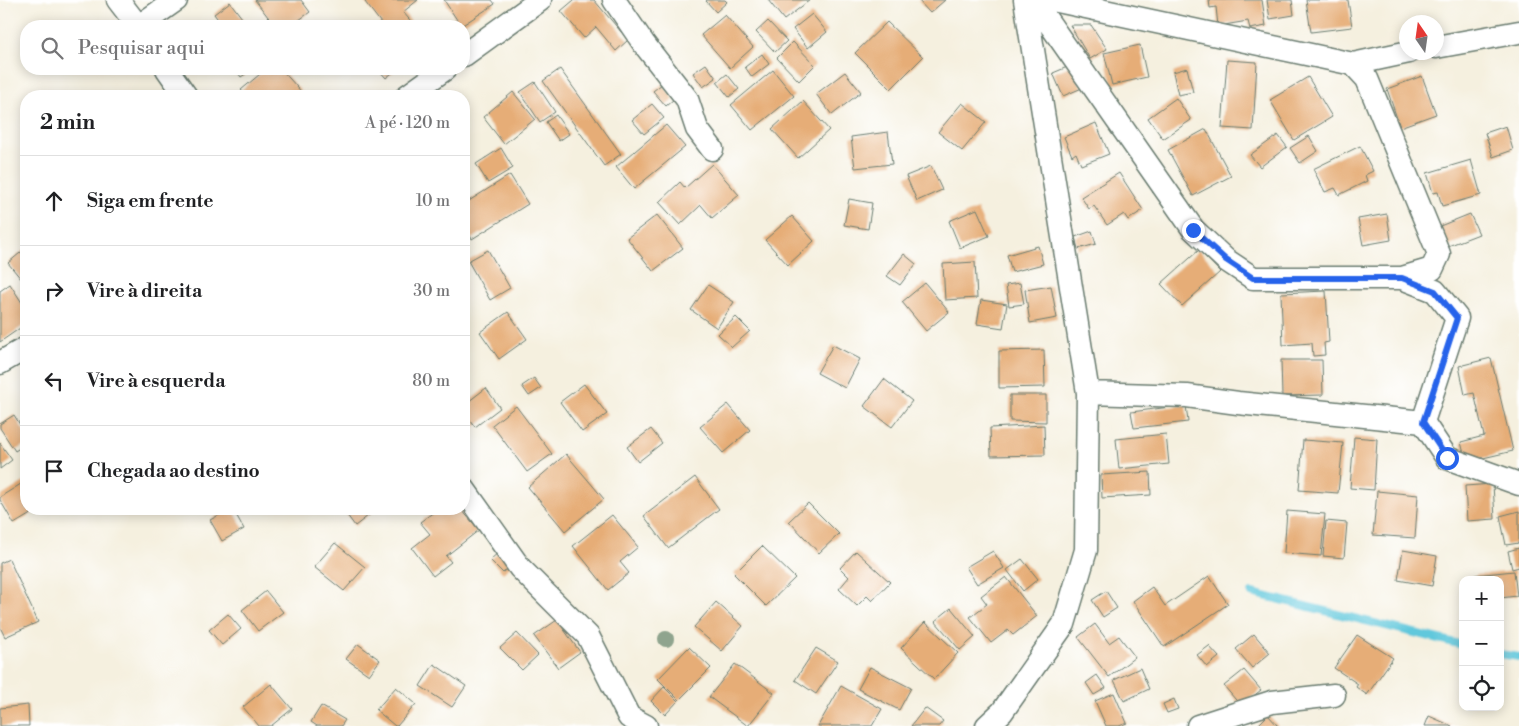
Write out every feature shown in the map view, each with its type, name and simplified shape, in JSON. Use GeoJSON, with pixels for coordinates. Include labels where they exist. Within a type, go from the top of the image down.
{"type":"FeatureCollection","features":[{"type":"Feature","properties":{"kind":"street"},"geometry":{"type":"LineString","coordinates":[[118,0],[134,20]]}},
{"type":"Feature","properties":{"kind":"street"},"geometry":{"type":"LineString","coordinates":[[148,20],[176,0]]}},
{"type":"Feature","properties":{"kind":"street"},"geometry":{"type":"LineString","coordinates":[[470,51],[540,0]]}},
{"type":"Feature","properties":{"kind":"street"},"geometry":{"type":"LineString","coordinates":[[614,0],[644,44],[687,99],[697,128],[712,149]]}},
{"type":"Feature","properties":{"kind":"street"},"geometry":{"type":"LineString","coordinates":[[987,726],[1002,712],[1064,624],[1086,550],[1088,393],[1025,0]]}},
{"type":"Feature","properties":{"kind":"street"},"geometry":{"type":"LineString","coordinates":[[1033,0],[1193,230],[1226,260],[1253,278],[1402,278],[1432,269],[1439,254],[1367,80],[1353,64]]}},
{"type":"Feature","properties":{"kind":"street"},"geometry":{"type":"LineString","coordinates":[[1053,0],[1353,64],[1399,54]]}},
{"type":"Feature","properties":{"kind":"street"},"geometry":{"type":"LineString","coordinates":[[1444,46],[1519,32]]}},
{"type":"Feature","properties":{"kind":"street"},"geometry":{"type":"LineString","coordinates":[[171,75],[182,90]]}},
{"type":"Feature","properties":{"kind":"street"},"geometry":{"type":"LineString","coordinates":[[414,90],[436,75]]}},
{"type":"Feature","properties":{"kind":"street"},"geometry":{"type":"LineString","coordinates":[[1402,278],[1435,291],[1457,318],[1423,422]]}},
{"type":"Feature","properties":{"kind":"street"},"geometry":{"type":"LineString","coordinates":[[0,363],[20,351]]}},
{"type":"Feature","properties":{"kind":"street"},"geometry":{"type":"LineString","coordinates":[[1088,393],[1188,396],[1423,422]]}},
{"type":"Feature","properties":{"kind":"street"},"geometry":{"type":"LineString","coordinates":[[1423,422],[1447,458],[1519,484]]}},
{"type":"Feature","properties":{"kind":"street"},"geometry":{"type":"LineString","coordinates":[[470,497],[520,568],[588,636],[629,717],[646,726]]}},
{"type":"Feature","properties":{"kind":"street"},"geometry":{"type":"LineString","coordinates":[[1198,726],[1272,702],[1334,695]]}},
{"type":"Feature","properties":{"kind":"building"},"geometry":{"type":"Polygon","coordinates":[[[255,0],[301,0],[310,12],[299,20],[270,20],[255,0]]]}},
{"type":"Feature","properties":{"kind":"building"},"geometry":{"type":"Polygon","coordinates":[[[368,0],[418,0],[403,12],[410,20],[379,20],[365,2],[368,0]]]}},
{"type":"Feature","properties":{"kind":"building"},"geometry":{"type":"Polygon","coordinates":[[[444,0],[492,0],[495,4],[470,20],[457,20],[444,0]]]}},
{"type":"Feature","properties":{"kind":"building"},"geometry":{"type":"Polygon","coordinates":[[[574,0],[594,0],[628,40],[616,51],[596,27],[584,38],[561,11],[574,0]]]}},
{"type":"Feature","properties":{"kind":"building"},"geometry":{"type":"Polygon","coordinates":[[[707,0],[725,0],[727,2],[716,12],[707,0]]]}},
{"type":"Feature","properties":{"kind":"building"},"geometry":{"type":"Polygon","coordinates":[[[768,0],[810,0],[784,20],[768,0]]]}},
{"type":"Feature","properties":{"kind":"building"},"geometry":{"type":"Polygon","coordinates":[[[918,0],[945,0],[930,13],[918,0]]]}},
{"type":"Feature","properties":{"kind":"building"},"geometry":{"type":"Polygon","coordinates":[[[1209,0],[1262,0],[1266,26],[1250,29],[1248,21],[1218,26],[1216,7],[1210,8],[1209,0]]]}},
{"type":"Feature","properties":{"kind":"building"},"geometry":{"type":"Polygon","coordinates":[[[1267,0],[1292,0],[1294,15],[1270,19],[1267,0]]]}},
{"type":"Feature","properties":{"kind":"building"},"geometry":{"type":"Polygon","coordinates":[[[1306,0],[1348,0],[1352,27],[1311,32],[1306,0]]]}},
{"type":"Feature","properties":{"kind":"building"},"geometry":{"type":"Polygon","coordinates":[[[230,2],[244,20],[218,20],[214,14],[230,2]]]}},
{"type":"Feature","properties":{"kind":"building"},"geometry":{"type":"Polygon","coordinates":[[[812,14],[827,32],[808,48],[793,29],[812,14]]]}},
{"type":"Feature","properties":{"kind":"building"},"geometry":{"type":"Polygon","coordinates":[[[725,15],[753,47],[730,68],[701,35],[725,15]]]}},
{"type":"Feature","properties":{"kind":"building"},"geometry":{"type":"Polygon","coordinates":[[[768,21],[787,41],[775,52],[756,32],[768,21]]]}},
{"type":"Feature","properties":{"kind":"building"},"geometry":{"type":"Polygon","coordinates":[[[887,22],[923,57],[891,89],[855,53],[887,22]]]}},
{"type":"Feature","properties":{"kind":"building"},"geometry":{"type":"Polygon","coordinates":[[[1070,25],[1091,25],[1107,49],[1090,59],[1070,25]]]}},
{"type":"Feature","properties":{"kind":"building"},"geometry":{"type":"Polygon","coordinates":[[[793,42],[815,65],[799,81],[777,58],[793,42]]]}},
{"type":"Feature","properties":{"kind":"building"},"geometry":{"type":"Polygon","coordinates":[[[1140,45],[1147,77],[1112,85],[1104,53],[1140,45]]]}},
{"type":"Feature","properties":{"kind":"building"},"geometry":{"type":"Polygon","coordinates":[[[762,54],[769,64],[752,77],[745,67],[762,54]]]}},
{"type":"Feature","properties":{"kind":"building"},"geometry":{"type":"Polygon","coordinates":[[[1227,60],[1257,62],[1253,130],[1222,128],[1227,60]]]}},
{"type":"Feature","properties":{"kind":"building"},"geometry":{"type":"Polygon","coordinates":[[[706,64],[716,78],[703,87],[693,73],[706,64]]]}},
{"type":"Feature","properties":{"kind":"building"},"geometry":{"type":"Polygon","coordinates":[[[1072,65],[1082,88],[1063,96],[1053,73],[1072,65]]]}},
{"type":"Feature","properties":{"kind":"building"},"geometry":{"type":"Polygon","coordinates":[[[1187,68],[1193,92],[1178,95],[1173,72],[1187,68]]]}},
{"type":"Feature","properties":{"kind":"building"},"geometry":{"type":"Polygon","coordinates":[[[560,69],[621,154],[604,166],[543,81],[560,69]]]}},
{"type":"Feature","properties":{"kind":"building"},"geometry":{"type":"Polygon","coordinates":[[[773,70],[794,96],[752,130],[731,105],[773,70]]]}},
{"type":"Feature","properties":{"kind":"building"},"geometry":{"type":"Polygon","coordinates":[[[845,72],[861,92],[832,115],[816,94],[845,72]]]}},
{"type":"Feature","properties":{"kind":"building"},"geometry":{"type":"Polygon","coordinates":[[[727,74],[739,89],[729,97],[717,82],[727,74]]]}},
{"type":"Feature","properties":{"kind":"building"},"geometry":{"type":"Polygon","coordinates":[[[259,75],[286,75],[300,90],[241,90],[259,75]]]}},
{"type":"Feature","properties":{"kind":"building"},"geometry":{"type":"Polygon","coordinates":[[[1422,76],[1436,114],[1400,127],[1387,89],[1422,76]]]}},
{"type":"Feature","properties":{"kind":"building"},"geometry":{"type":"Polygon","coordinates":[[[1308,77],[1332,117],[1294,140],[1270,100],[1308,77]]]}},
{"type":"Feature","properties":{"kind":"building"},"geometry":{"type":"Polygon","coordinates":[[[535,82],[555,112],[540,122],[520,92],[535,82]]]}},
{"type":"Feature","properties":{"kind":"building"},"geometry":{"type":"Polygon","coordinates":[[[662,84],[674,99],[666,106],[653,91],[662,84]]]}},
{"type":"Feature","properties":{"kind":"building"},"geometry":{"type":"Polygon","coordinates":[[[513,92],[535,119],[504,144],[483,117],[513,92]]]}},
{"type":"Feature","properties":{"kind":"building"},"geometry":{"type":"Polygon","coordinates":[[[1176,98],[1191,120],[1163,139],[1148,118],[1176,98]]]}},
{"type":"Feature","properties":{"kind":"building"},"geometry":{"type":"Polygon","coordinates":[[[803,101],[829,130],[798,158],[772,129],[803,101]]]}},
{"type":"Feature","properties":{"kind":"building"},"geometry":{"type":"Polygon","coordinates":[[[962,103],[986,122],[962,151],[938,132],[962,103]]]}},
{"type":"Feature","properties":{"kind":"building"},"geometry":{"type":"Polygon","coordinates":[[[652,104],[664,118],[644,134],[632,120],[652,104]]]}},
{"type":"Feature","properties":{"kind":"building"},"geometry":{"type":"Polygon","coordinates":[[[556,115],[569,134],[559,141],[546,122],[556,115]]]}},
{"type":"Feature","properties":{"kind":"building"},"geometry":{"type":"Polygon","coordinates":[[[1096,123],[1109,154],[1081,165],[1076,153],[1072,156],[1064,137],[1096,123]]]}},
{"type":"Feature","properties":{"kind":"building"},"geometry":{"type":"Polygon","coordinates":[[[666,125],[685,147],[634,189],[616,167],[666,125]]]}},
{"type":"Feature","properties":{"kind":"building"},"geometry":{"type":"Polygon","coordinates":[[[1506,126],[1513,150],[1493,157],[1485,133],[1506,126]]]}},
{"type":"Feature","properties":{"kind":"building"},"geometry":{"type":"Polygon","coordinates":[[[1206,129],[1231,176],[1193,196],[1168,150],[1206,129]]]}},
{"type":"Feature","properties":{"kind":"building"},"geometry":{"type":"Polygon","coordinates":[[[888,132],[892,164],[855,168],[851,137],[888,132]]]}},
{"type":"Feature","properties":{"kind":"building"},"geometry":{"type":"Polygon","coordinates":[[[1278,135],[1287,147],[1260,167],[1250,155],[1278,135]]]}},
{"type":"Feature","properties":{"kind":"building"},"geometry":{"type":"Polygon","coordinates":[[[1309,136],[1318,151],[1300,163],[1290,148],[1309,136]]]}},
{"type":"Feature","properties":{"kind":"building"},"geometry":{"type":"Polygon","coordinates":[[[1360,146],[1373,171],[1365,175],[1367,181],[1339,195],[1335,188],[1325,192],[1313,169],[1360,146]]]}},
{"type":"Feature","properties":{"kind":"building"},"geometry":{"type":"Polygon","coordinates":[[[501,148],[513,168],[488,183],[476,164],[501,148]]]}},
{"type":"Feature","properties":{"kind":"building"},"geometry":{"type":"Polygon","coordinates":[[[1471,160],[1481,195],[1442,206],[1438,192],[1433,193],[1427,173],[1471,160]]]}},
{"type":"Feature","properties":{"kind":"building"},"geometry":{"type":"Polygon","coordinates":[[[712,164],[739,195],[712,218],[701,205],[680,225],[659,202],[680,182],[685,188],[712,164]]]}},
{"type":"Feature","properties":{"kind":"building"},"geometry":{"type":"Polygon","coordinates":[[[931,166],[942,190],[917,201],[906,176],[931,166]]]}},
{"type":"Feature","properties":{"kind":"building"},"geometry":{"type":"Polygon","coordinates":[[[1119,173],[1143,210],[1128,220],[1124,214],[1107,225],[1094,206],[1089,209],[1081,197],[1119,173]]]}},
{"type":"Feature","properties":{"kind":"building"},"geometry":{"type":"Polygon","coordinates":[[[510,175],[528,204],[472,239],[470,236],[470,200],[510,175]]]}},
{"type":"Feature","properties":{"kind":"building"},"geometry":{"type":"Polygon","coordinates":[[[849,199],[872,203],[868,229],[844,225],[849,199]]]}},
{"type":"Feature","properties":{"kind":"building"},"geometry":{"type":"Polygon","coordinates":[[[977,209],[989,236],[960,248],[949,221],[977,209]]]}},
{"type":"Feature","properties":{"kind":"building"},"geometry":{"type":"Polygon","coordinates":[[[1387,214],[1391,240],[1363,245],[1358,219],[1387,214]]]}},
{"type":"Feature","properties":{"kind":"building"},"geometry":{"type":"Polygon","coordinates":[[[1470,214],[1479,234],[1448,246],[1440,226],[1470,214]]]}},
{"type":"Feature","properties":{"kind":"building"},"geometry":{"type":"Polygon","coordinates":[[[657,215],[683,248],[653,271],[627,238],[657,215]]]}},
{"type":"Feature","properties":{"kind":"building"},"geometry":{"type":"Polygon","coordinates":[[[792,216],[814,241],[788,265],[765,240],[792,216]]]}},
{"type":"Feature","properties":{"kind":"building"},"geometry":{"type":"Polygon","coordinates":[[[1092,231],[1096,244],[1078,249],[1075,237],[1092,231]]]}},
{"type":"Feature","properties":{"kind":"building"},"geometry":{"type":"Polygon","coordinates":[[[1038,246],[1043,264],[1012,272],[1007,255],[1038,246]]]}},
{"type":"Feature","properties":{"kind":"building"},"geometry":{"type":"Polygon","coordinates":[[[488,250],[510,288],[490,300],[470,265],[470,260],[488,250]]]}},
{"type":"Feature","properties":{"kind":"building"},"geometry":{"type":"Polygon","coordinates":[[[1199,250],[1220,272],[1182,306],[1161,284],[1199,250]]]}},
{"type":"Feature","properties":{"kind":"building"},"geometry":{"type":"Polygon","coordinates":[[[20,253],[20,278],[8,263],[20,253]]]}},
{"type":"Feature","properties":{"kind":"building"},"geometry":{"type":"Polygon","coordinates":[[[904,254],[916,264],[900,285],[887,276],[904,254]]]}},
{"type":"Feature","properties":{"kind":"building"},"geometry":{"type":"Polygon","coordinates":[[[975,262],[977,298],[945,300],[943,264],[975,262]]]}},
{"type":"Feature","properties":{"kind":"building"},"geometry":{"type":"Polygon","coordinates":[[[925,283],[949,312],[926,331],[902,302],[925,283]]]}},
{"type":"Feature","properties":{"kind":"building"},"geometry":{"type":"Polygon","coordinates":[[[1020,283],[1024,304],[1009,306],[1006,285],[1020,283]]]}},
{"type":"Feature","properties":{"kind":"building"},"geometry":{"type":"Polygon","coordinates":[[[10,284],[20,300],[20,328],[0,342],[0,291],[10,284]]]}},
{"type":"Feature","properties":{"kind":"building"},"geometry":{"type":"Polygon","coordinates":[[[708,285],[734,302],[717,328],[691,310],[708,285]]]}},
{"type":"Feature","properties":{"kind":"building"},"geometry":{"type":"Polygon","coordinates":[[[1051,286],[1057,318],[1030,323],[1025,290],[1051,286]]]}},
{"type":"Feature","properties":{"kind":"building"},"geometry":{"type":"Polygon","coordinates":[[[1326,291],[1329,342],[1324,343],[1325,355],[1313,356],[1312,343],[1283,345],[1281,293],[1326,291]]]}},
{"type":"Feature","properties":{"kind":"building"},"geometry":{"type":"Polygon","coordinates":[[[981,300],[1007,304],[1003,328],[977,324],[981,300]]]}},
{"type":"Feature","properties":{"kind":"building"},"geometry":{"type":"Polygon","coordinates":[[[508,312],[527,339],[499,359],[480,332],[508,312]]]}},
{"type":"Feature","properties":{"kind":"building"},"geometry":{"type":"Polygon","coordinates":[[[736,317],[750,331],[732,347],[718,334],[736,317]]]}},
{"type":"Feature","properties":{"kind":"building"},"geometry":{"type":"Polygon","coordinates":[[[833,345],[860,359],[845,388],[817,373],[833,345]]]}},
{"type":"Feature","properties":{"kind":"building"},"geometry":{"type":"Polygon","coordinates":[[[1044,350],[1045,387],[999,388],[999,351],[1044,350]]]}},
{"type":"Feature","properties":{"kind":"building"},"geometry":{"type":"Polygon","coordinates":[[[1491,358],[1513,451],[1466,462],[1461,442],[1484,436],[1474,393],[1465,395],[1459,366],[1491,358]]]}},
{"type":"Feature","properties":{"kind":"building"},"geometry":{"type":"Polygon","coordinates":[[[1281,360],[1322,360],[1323,395],[1282,396],[1281,360]]]}},
{"type":"Feature","properties":{"kind":"building"},"geometry":{"type":"Polygon","coordinates":[[[534,378],[541,388],[529,396],[522,386],[534,378]]]}},
{"type":"Feature","properties":{"kind":"building"},"geometry":{"type":"Polygon","coordinates":[[[884,379],[912,401],[892,427],[864,406],[884,379]]]}},
{"type":"Feature","properties":{"kind":"building"},"geometry":{"type":"Polygon","coordinates":[[[584,384],[607,414],[582,432],[560,402],[584,384]]]}},
{"type":"Feature","properties":{"kind":"building"},"geometry":{"type":"Polygon","coordinates":[[[486,388],[500,408],[475,427],[470,420],[470,400],[486,388]]]}},
{"type":"Feature","properties":{"kind":"building"},"geometry":{"type":"Polygon","coordinates":[[[1010,395],[1046,395],[1046,422],[1010,421],[1010,395]]]}},
{"type":"Feature","properties":{"kind":"building"},"geometry":{"type":"Polygon","coordinates":[[[728,404],[750,430],[723,453],[700,427],[728,404]]]}},
{"type":"Feature","properties":{"kind":"building"},"geometry":{"type":"Polygon","coordinates":[[[1186,405],[1188,422],[1134,428],[1131,412],[1186,405]]]}},
{"type":"Feature","properties":{"kind":"building"},"geometry":{"type":"Polygon","coordinates":[[[516,406],[552,454],[527,472],[492,425],[516,406]]]}},
{"type":"Feature","properties":{"kind":"building"},"geometry":{"type":"Polygon","coordinates":[[[14,415],[20,424],[20,448],[15,451],[0,428],[0,424],[14,415]]]}},
{"type":"Feature","properties":{"kind":"building"},"geometry":{"type":"Polygon","coordinates":[[[1044,425],[1045,455],[991,456],[990,428],[1044,425]]]}},
{"type":"Feature","properties":{"kind":"building"},"geometry":{"type":"Polygon","coordinates":[[[651,429],[662,443],[638,462],[627,447],[651,429]]]}},
{"type":"Feature","properties":{"kind":"building"},"geometry":{"type":"Polygon","coordinates":[[[1166,434],[1169,464],[1119,469],[1116,439],[1166,434]]]}},
{"type":"Feature","properties":{"kind":"building"},"geometry":{"type":"Polygon","coordinates":[[[1354,437],[1377,439],[1374,490],[1350,488],[1354,437]]]}},
{"type":"Feature","properties":{"kind":"building"},"geometry":{"type":"Polygon","coordinates":[[[1303,440],[1343,443],[1338,493],[1299,490],[1303,440]]]}},
{"type":"Feature","properties":{"kind":"building"},"geometry":{"type":"Polygon","coordinates":[[[0,443],[12,460],[0,469],[0,443]]]}},
{"type":"Feature","properties":{"kind":"building"},"geometry":{"type":"Polygon","coordinates":[[[566,454],[604,499],[565,531],[528,487],[566,454]]]}},
{"type":"Feature","properties":{"kind":"building"},"geometry":{"type":"Polygon","coordinates":[[[1150,472],[1151,495],[1102,498],[1101,475],[1150,472]]]}},
{"type":"Feature","properties":{"kind":"building"},"geometry":{"type":"Polygon","coordinates":[[[695,477],[719,509],[668,548],[644,516],[695,477]]]}},
{"type":"Feature","properties":{"kind":"building"},"geometry":{"type":"Polygon","coordinates":[[[20,484],[20,515],[29,515],[14,524],[0,497],[20,484]]]}},
{"type":"Feature","properties":{"kind":"building"},"geometry":{"type":"Polygon","coordinates":[[[1493,484],[1495,519],[1467,521],[1465,486],[1493,484]]]}},
{"type":"Feature","properties":{"kind":"building"},"geometry":{"type":"Polygon","coordinates":[[[1377,491],[1418,495],[1415,538],[1373,535],[1377,491]]]}},
{"type":"Feature","properties":{"kind":"building"},"geometry":{"type":"Polygon","coordinates":[[[808,503],[839,534],[819,553],[789,521],[808,503]]]}},
{"type":"Feature","properties":{"kind":"building"},"geometry":{"type":"Polygon","coordinates":[[[1287,511],[1325,514],[1321,556],[1284,553],[1287,511]]]}},
{"type":"Feature","properties":{"kind":"building"},"geometry":{"type":"Polygon","coordinates":[[[1519,511],[1519,543],[1506,545],[1500,516],[1519,511]]]}},
{"type":"Feature","properties":{"kind":"building"},"geometry":{"type":"Polygon","coordinates":[[[219,515],[236,515],[244,529],[222,541],[210,520],[219,515]]]}},
{"type":"Feature","properties":{"kind":"building"},"geometry":{"type":"Polygon","coordinates":[[[347,515],[369,515],[355,526],[347,515]]]}},
{"type":"Feature","properties":{"kind":"building"},"geometry":{"type":"Polygon","coordinates":[[[430,515],[466,515],[479,530],[446,556],[451,562],[433,576],[412,548],[430,534],[420,522],[430,515]]]}},
{"type":"Feature","properties":{"kind":"building"},"geometry":{"type":"Polygon","coordinates":[[[612,515],[638,547],[620,562],[629,573],[608,590],[573,546],[612,515]]]}},
{"type":"Feature","properties":{"kind":"building"},"geometry":{"type":"Polygon","coordinates":[[[1326,521],[1347,523],[1344,558],[1323,556],[1326,521]]]}},
{"type":"Feature","properties":{"kind":"building"},"geometry":{"type":"Polygon","coordinates":[[[335,543],[365,567],[344,591],[314,567],[335,543]]]}},
{"type":"Feature","properties":{"kind":"building"},"geometry":{"type":"Polygon","coordinates":[[[762,546],[795,578],[766,606],[734,574],[762,546]]]}},
{"type":"Feature","properties":{"kind":"building"},"geometry":{"type":"Polygon","coordinates":[[[1519,548],[1519,567],[1512,569],[1508,551],[1519,548]]]}},
{"type":"Feature","properties":{"kind":"building"},"geometry":{"type":"Polygon","coordinates":[[[1403,550],[1437,556],[1432,586],[1398,580],[1403,550]]]}},
{"type":"Feature","properties":{"kind":"building"},"geometry":{"type":"Polygon","coordinates":[[[500,551],[513,564],[503,573],[490,560],[500,551]]]}},
{"type":"Feature","properties":{"kind":"building"},"geometry":{"type":"Polygon","coordinates":[[[856,551],[890,582],[872,601],[867,596],[857,606],[839,589],[849,577],[840,568],[856,551]]]}},
{"type":"Feature","properties":{"kind":"building"},"geometry":{"type":"Polygon","coordinates":[[[993,551],[1004,568],[977,584],[966,567],[993,551]]]}},
{"type":"Feature","properties":{"kind":"building"},"geometry":{"type":"Polygon","coordinates":[[[9,559],[38,622],[5,637],[0,627],[0,563],[9,559]]]}},
{"type":"Feature","properties":{"kind":"building"},"geometry":{"type":"Polygon","coordinates":[[[1022,559],[1038,579],[1023,591],[1007,570],[1022,559]]]}},
{"type":"Feature","properties":{"kind":"building"},"geometry":{"type":"Polygon","coordinates":[[[1514,571],[1517,596],[1504,598],[1504,576],[1475,575],[1514,571]]]}},
{"type":"Feature","properties":{"kind":"building"},"geometry":{"type":"Polygon","coordinates":[[[1209,576],[1228,604],[1164,647],[1133,601],[1152,587],[1165,606],[1209,576]]]}},
{"type":"Feature","properties":{"kind":"building"},"geometry":{"type":"Polygon","coordinates":[[[1006,577],[1037,616],[1013,635],[1008,630],[991,643],[970,617],[987,604],[981,596],[1006,577]]]}},
{"type":"Feature","properties":{"kind":"building"},"geometry":{"type":"Polygon","coordinates":[[[266,591],[283,612],[258,631],[242,610],[266,591]]]}},
{"type":"Feature","properties":{"kind":"building"},"geometry":{"type":"Polygon","coordinates":[[[1106,591],[1117,608],[1103,617],[1092,600],[1106,591]]]}},
{"type":"Feature","properties":{"kind":"building"},"geometry":{"type":"Polygon","coordinates":[[[716,602],[743,626],[722,651],[694,627],[716,602]]]}},
{"type":"Feature","properties":{"kind":"building"},"geometry":{"type":"Polygon","coordinates":[[[951,608],[975,637],[960,650],[935,621],[951,608]]]}},
{"type":"Feature","properties":{"kind":"building"},"geometry":{"type":"Polygon","coordinates":[[[228,614],[241,629],[222,645],[209,630],[228,614]]]}},
{"type":"Feature","properties":{"kind":"building"},"geometry":{"type":"Polygon","coordinates":[[[557,620],[580,652],[558,668],[534,636],[557,620]]]}},
{"type":"Feature","properties":{"kind":"building"},"geometry":{"type":"Polygon","coordinates":[[[925,622],[958,653],[934,679],[901,648],[925,622]]]}},
{"type":"Feature","properties":{"kind":"building"},"geometry":{"type":"Polygon","coordinates":[[[1095,624],[1109,643],[1119,636],[1135,657],[1109,677],[1078,637],[1095,624]]]}},
{"type":"Feature","properties":{"kind":"building"},"geometry":{"type":"Polygon","coordinates":[[[517,633],[538,655],[522,670],[500,648],[517,633]]]}},
{"type":"Feature","properties":{"kind":"building"},"geometry":{"type":"Polygon","coordinates":[[[1254,634],[1270,653],[1252,668],[1236,649],[1254,634]]]}},
{"type":"Feature","properties":{"kind":"building"},"geometry":{"type":"Polygon","coordinates":[[[1357,635],[1393,658],[1367,695],[1356,687],[1358,684],[1334,668],[1357,635]]]}},
{"type":"Feature","properties":{"kind":"building"},"geometry":{"type":"Polygon","coordinates":[[[358,644],[380,660],[369,675],[346,659],[358,644]]]}},
{"type":"Feature","properties":{"kind":"building"},"geometry":{"type":"Polygon","coordinates":[[[1209,646],[1219,657],[1207,667],[1197,655],[1209,646]]]}},
{"type":"Feature","properties":{"kind":"building"},"geometry":{"type":"Polygon","coordinates":[[[689,647],[711,668],[679,700],[658,679],[689,647]]]}},
{"type":"Feature","properties":{"kind":"building"},"geometry":{"type":"Polygon","coordinates":[[[816,648],[838,661],[816,694],[795,680],[816,648]]]}},
{"type":"Feature","properties":{"kind":"building"},"geometry":{"type":"Polygon","coordinates":[[[434,664],[466,686],[452,707],[420,686],[434,664]]]}},
{"type":"Feature","properties":{"kind":"building"},"geometry":{"type":"Polygon","coordinates":[[[735,664],[774,693],[748,726],[709,697],[735,664]]]}},
{"type":"Feature","properties":{"kind":"building"},"geometry":{"type":"Polygon","coordinates":[[[870,667],[911,688],[899,710],[858,689],[870,667]]]}},
{"type":"Feature","properties":{"kind":"building"},"geometry":{"type":"Polygon","coordinates":[[[1140,668],[1149,689],[1124,701],[1114,680],[1140,668]]]}},
{"type":"Feature","properties":{"kind":"building"},"geometry":{"type":"Polygon","coordinates":[[[1244,670],[1261,690],[1241,706],[1224,686],[1244,670]]]}},
{"type":"Feature","properties":{"kind":"building"},"geometry":{"type":"Polygon","coordinates":[[[1097,675],[1106,688],[1094,695],[1086,683],[1097,675]]]}},
{"type":"Feature","properties":{"kind":"building"},"geometry":{"type":"Polygon","coordinates":[[[271,684],[292,709],[271,726],[259,726],[243,707],[271,684]]]}},
{"type":"Feature","properties":{"kind":"building"},"geometry":{"type":"Polygon","coordinates":[[[841,686],[882,709],[872,726],[818,726],[841,686]]]}},
{"type":"Feature","properties":{"kind":"building"},"geometry":{"type":"Polygon","coordinates":[[[396,687],[416,704],[395,726],[376,710],[396,687]]]}},
{"type":"Feature","properties":{"kind":"building"},"geometry":{"type":"Polygon","coordinates":[[[664,687],[678,701],[665,715],[651,701],[664,687]]]}},
{"type":"Feature","properties":{"kind":"building"},"geometry":{"type":"Polygon","coordinates":[[[1114,693],[1127,723],[1119,726],[1106,726],[1095,701],[1114,693]]]}},
{"type":"Feature","properties":{"kind":"building"},"geometry":{"type":"Polygon","coordinates":[[[1174,699],[1178,709],[1167,713],[1163,704],[1174,699]]]}},
{"type":"Feature","properties":{"kind":"building"},"geometry":{"type":"Polygon","coordinates":[[[28,705],[29,726],[0,726],[0,708],[28,705]]]}},
{"type":"Feature","properties":{"kind":"building"},"geometry":{"type":"Polygon","coordinates":[[[321,706],[345,720],[341,726],[317,726],[311,722],[321,706]]]}},
{"type":"Feature","properties":{"kind":"building"},"geometry":{"type":"Polygon","coordinates":[[[925,708],[943,721],[939,726],[911,726],[925,708]]]}},
{"type":"Feature","properties":{"kind":"building"},"geometry":{"type":"Polygon","coordinates":[[[1268,715],[1278,726],[1257,726],[1268,715]]]}},
{"type":"Feature","properties":{"kind":"building"},"geometry":{"type":"Polygon","coordinates":[[[1429,716],[1452,726],[1425,726],[1429,716]]]}},
{"type":"Feature","properties":{"kind":"waterway"},"geometry":{"type":"LineString","coordinates":[[1252,593],[1459,644]]}},
{"type":"Feature","properties":{"kind":"waterway"},"geometry":{"type":"LineString","coordinates":[[1504,655],[1519,657]]}},
{"type":"Feature","properties":{"kind":"route"},"geometry":{"type":"LineString","coordinates":[[1193,230],[1226,260],[1253,278],[1402,278],[1435,291],[1457,318],[1423,422],[1447,458]]}}]}
